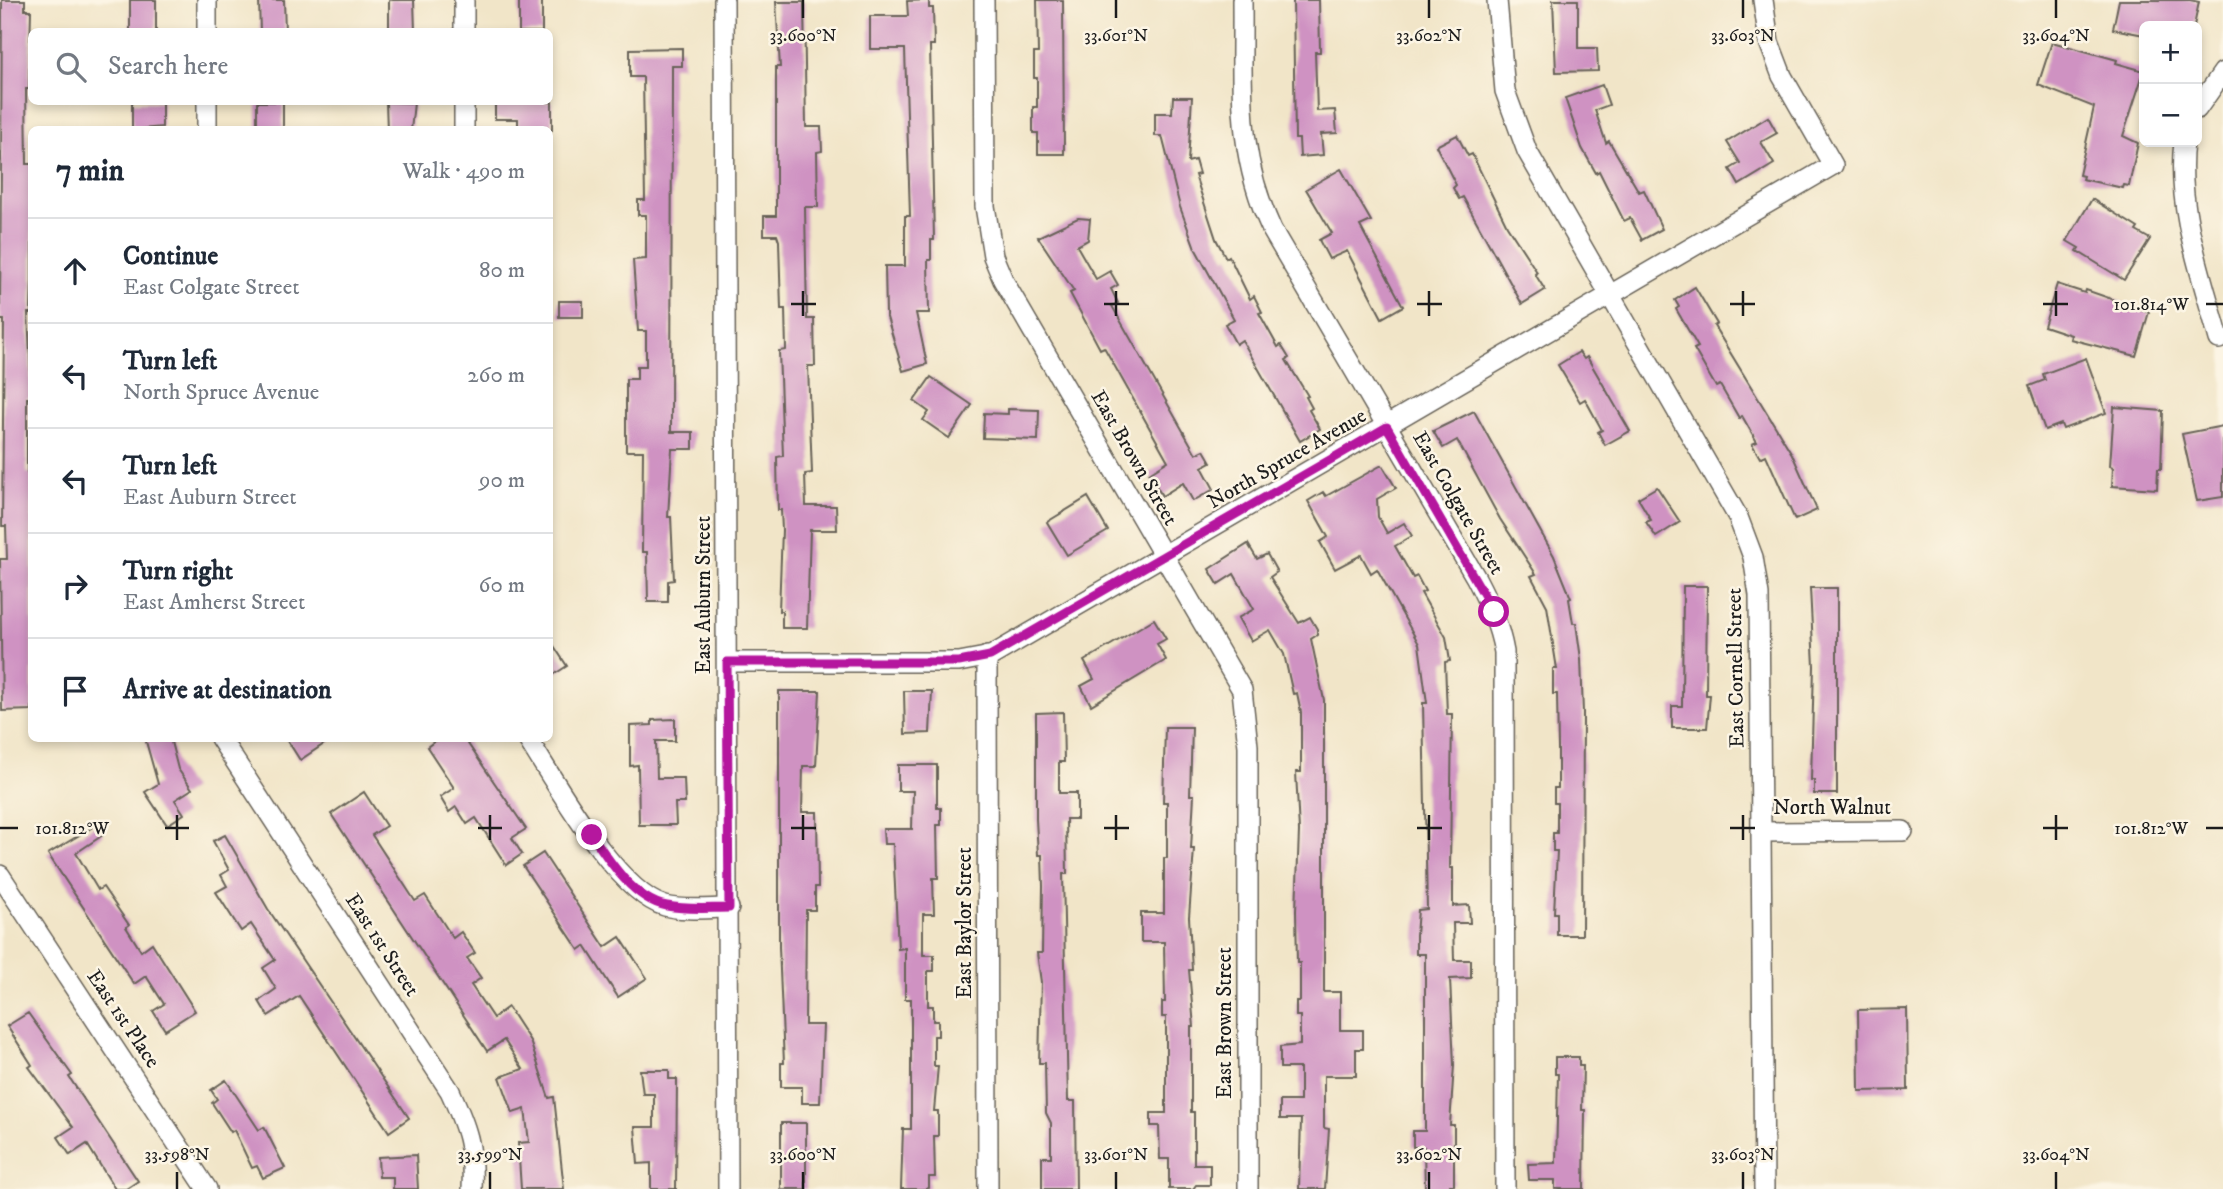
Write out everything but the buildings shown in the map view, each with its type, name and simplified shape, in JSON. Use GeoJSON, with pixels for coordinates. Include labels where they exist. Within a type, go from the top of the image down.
{"type":"FeatureCollection","features":[{"type":"Feature","properties":{"kind":"street"},"geometry":{"type":"LineString","coordinates":[[207,0],[207,28]]}},
{"type":"Feature","properties":{"kind":"street"},"geometry":{"type":"LineString","coordinates":[[464,0],[464,28]]}},
{"type":"Feature","properties":{"kind":"street","name":"East Auburn Street"},"geometry":{"type":"LineString","coordinates":[[724,0],[728,1189]]}},
{"type":"Feature","properties":{"kind":"street","name":"East Brown Street"},"geometry":{"type":"LineString","coordinates":[[984,0],[985,206],[993,256],[1003,280],[1230,665],[1242,690],[1246,711],[1248,1189]]}},
{"type":"Feature","properties":{"kind":"street","name":"East Colgate Street"},"geometry":{"type":"LineString","coordinates":[[1242,0],[1244,139],[1257,197],[1272,230],[1494,612],[1504,652],[1505,1189]]}},
{"type":"Feature","properties":{"kind":"street","name":"East Cornell Street"},"geometry":{"type":"LineString","coordinates":[[1497,0],[1501,67],[1513,119],[1527,151],[1738,517],[1753,557],[1759,594],[1764,1189]]}},
{"type":"Feature","properties":{"kind":"street","name":"North Spruce Avenue"},"geometry":{"type":"LineString","coordinates":[[727,662],[959,662],[987,656],[1166,556],[1833,165],[1782,76],[1769,42],[1763,0]]}},
{"type":"Feature","properties":{"kind":"street"},"geometry":{"type":"LineString","coordinates":[[2202,102],[2223,72]]}},
{"type":"Feature","properties":{"kind":"street"},"geometry":{"type":"LineString","coordinates":[[207,105],[207,126]]}},
{"type":"Feature","properties":{"kind":"street"},"geometry":{"type":"LineString","coordinates":[[464,105],[464,126]]}},
{"type":"Feature","properties":{"kind":"street"},"geometry":{"type":"LineString","coordinates":[[2183,147],[2183,198],[2219,339]]}},
{"type":"Feature","properties":{"kind":"street","name":"East Baylor Street"},"geometry":{"type":"LineString","coordinates":[[987,656],[988,1189]]}},
{"type":"Feature","properties":{"kind":"street","name":"East 1st Street"},"geometry":{"type":"LineString","coordinates":[[223,742],[450,1091],[469,1130],[473,1160],[472,1189]]}},
{"type":"Feature","properties":{"kind":"street"},"geometry":{"type":"LineString","coordinates":[[530,742],[609,861],[631,885],[665,906],[729,908]]}},
{"type":"Feature","properties":{"kind":"street","name":"North Walnut"},"geometry":{"type":"LineString","coordinates":[[1762,832],[1903,831]]}},
{"type":"Feature","properties":{"kind":"street","name":"East 1st Place"},"geometry":{"type":"LineString","coordinates":[[0,875],[206,1189]]}},
{"type":"Feature","properties":{"kind":"route"},"geometry":{"type":"LineString","coordinates":[[592,835],[609,861],[631,885],[652,900],[665,906],[729,908],[727,662],[959,662],[990,656],[1387,427],[1494,612]]}}]}
